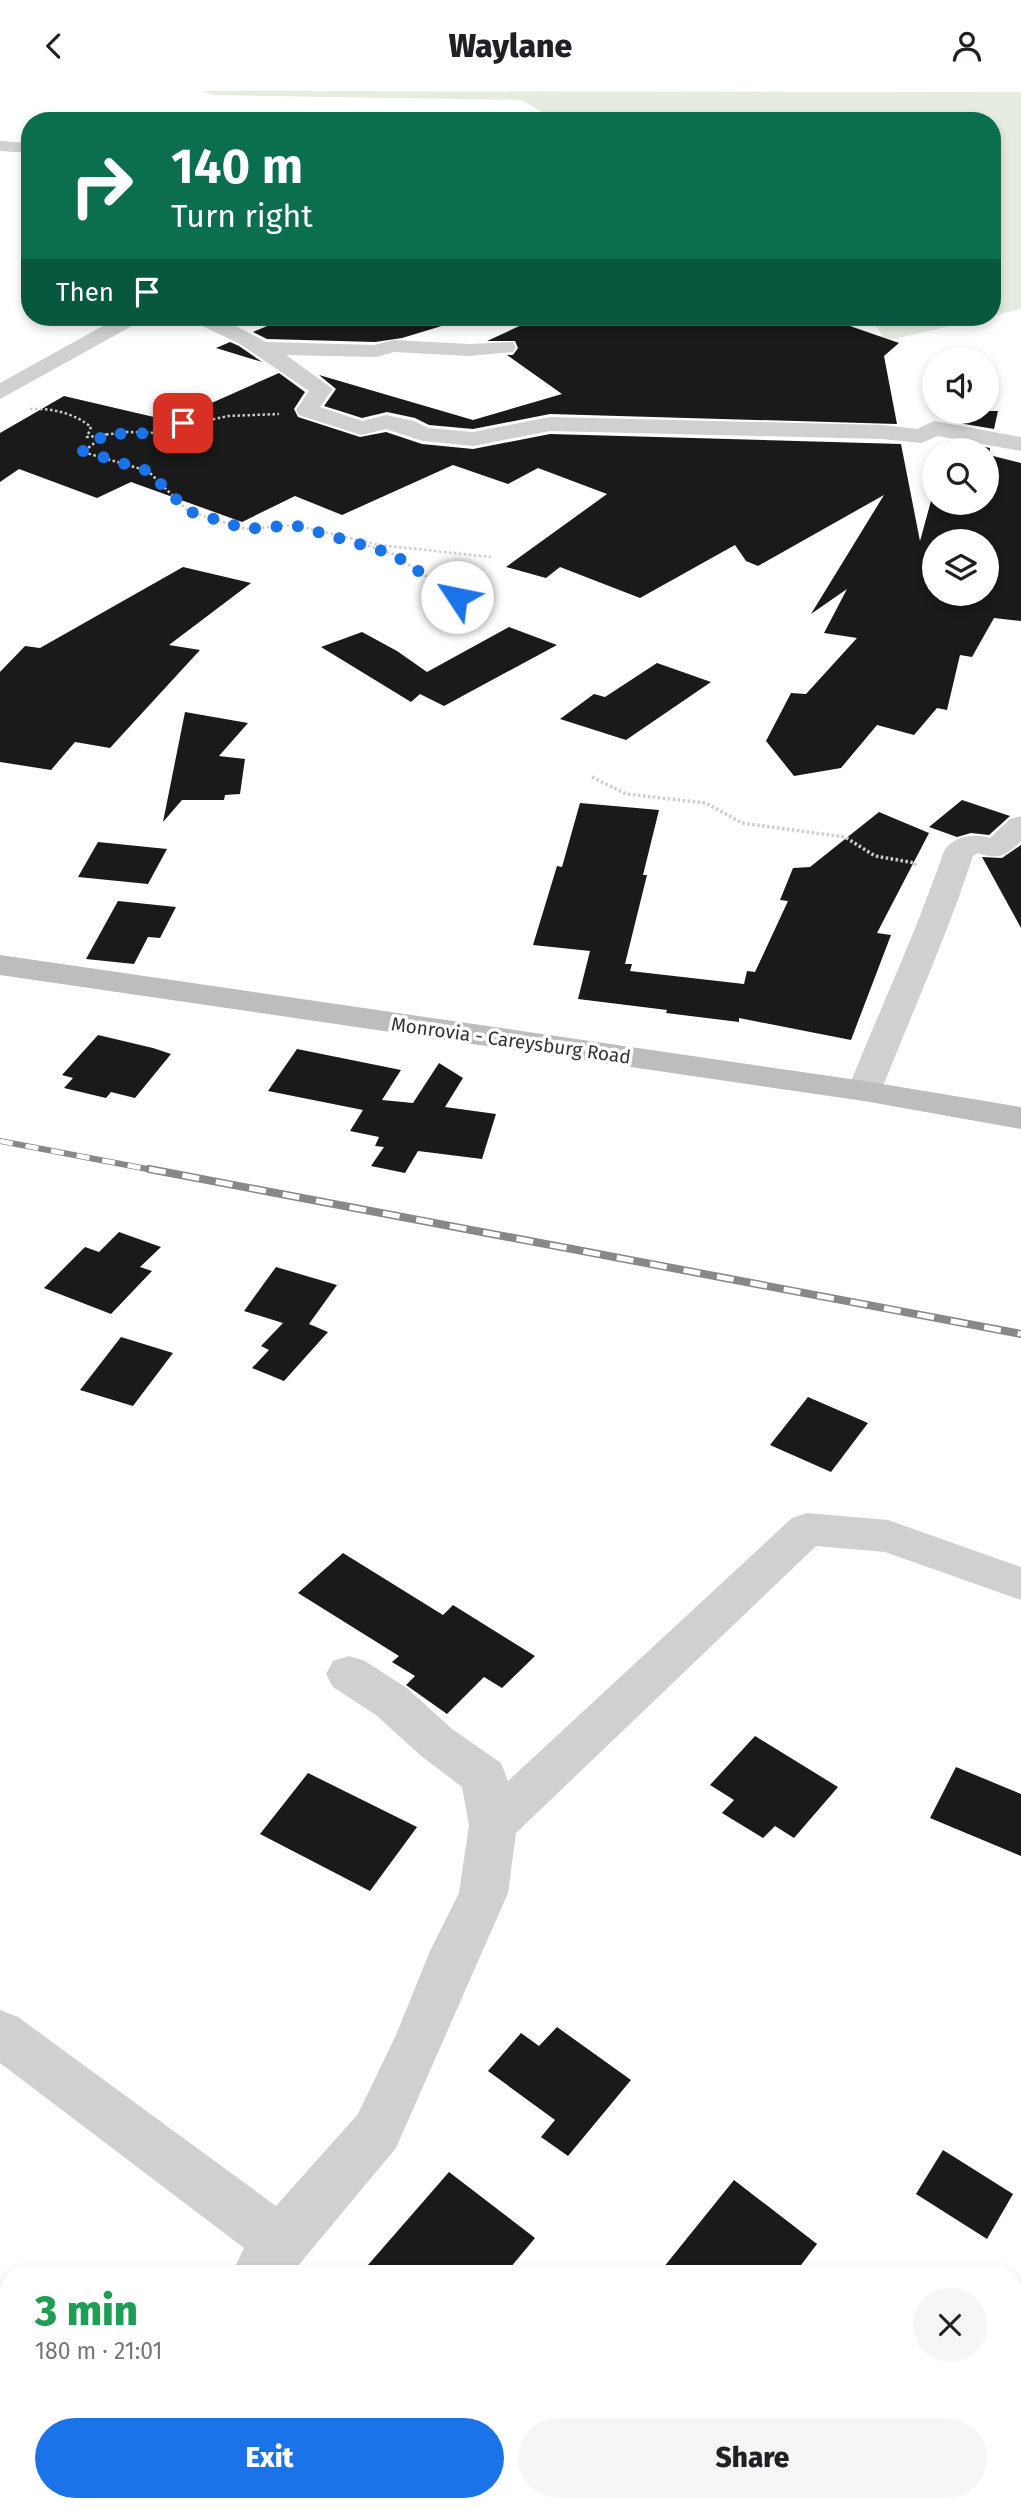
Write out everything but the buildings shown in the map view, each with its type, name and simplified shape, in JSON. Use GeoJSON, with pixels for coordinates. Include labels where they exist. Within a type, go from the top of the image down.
{"type":"FeatureCollection","features":[{"type":"Feature","properties":{"kind":"main road","name":"Monrovia - Careysburg Road"},"geometry":{"type":"LineString","coordinates":[[0,965],[864,1091],[1021,1118]]}},
{"type":"Feature","properties":{"kind":"street"},"geometry":{"type":"LineString","coordinates":[[0,146],[21,147]]}},
{"type":"Feature","properties":{"kind":"street"},"geometry":{"type":"LineString","coordinates":[[5,389],[118,326]]}},
{"type":"Feature","properties":{"kind":"street"},"geometry":{"type":"LineString","coordinates":[[218,326],[264,348],[322,389],[307,409],[324,418],[361,428],[386,422],[406,426],[424,434],[473,439],[550,424],[882,432],[921,436],[934,428],[1021,444]]}},
{"type":"Feature","properties":{"kind":"street"},"geometry":{"type":"LineString","coordinates":[[264,348],[376,351],[393,346],[469,350],[505,347]]}},
{"type":"Feature","properties":{"kind":"street"},"geometry":{"type":"LineString","coordinates":[[864,1091],[913,968],[936,920],[959,851],[975,843],[995,849],[1021,825]]}},
{"type":"Feature","properties":{"kind":"street"},"geometry":{"type":"LineString","coordinates":[[493,1825],[807,1529],[888,1536],[1021,1584]]}},
{"type":"Feature","properties":{"kind":"street"},"geometry":{"type":"LineString","coordinates":[[0,2033],[270,2258],[377,2131],[483,1893],[493,1825],[484,1777],[436,1742],[392,1702],[349,1674]]}},
{"type":"Feature","properties":{"kind":"path"},"geometry":{"type":"LineString","coordinates":[[5,389],[24,403],[25,411],[34,408],[54,411],[85,421],[91,427],[87,437],[164,433],[183,423],[192,424],[239,415],[295,414],[308,422],[333,424],[324,418]]}},
{"type":"Feature","properties":{"kind":"path"},"geometry":{"type":"LineString","coordinates":[[106,434],[83,451],[148,471],[188,511],[246,529],[294,525],[379,545],[491,557]]}},
{"type":"Feature","properties":{"kind":"path"},"geometry":{"type":"LineString","coordinates":[[336,535],[393,554],[457,597],[489,606]]}},
{"type":"Feature","properties":{"kind":"path"},"geometry":{"type":"LineString","coordinates":[[592,777],[626,794],[706,803],[742,823],[845,837],[875,856],[915,863],[923,893],[936,920]]}},
{"type":"Feature","properties":{"kind":"shaded area"},"geometry":{"type":"Polygon","coordinates":[[[202,91],[1021,92],[1021,309],[1001,314],[1001,112],[542,112],[521,100],[214,95],[202,91]]]}},
{"type":"Feature","properties":{"kind":"shaded area"},"geometry":{"type":"Polygon","coordinates":[[[876,326],[950,326],[886,341],[876,326]]]}},
{"type":"Feature","properties":{"kind":"railway"},"geometry":{"type":"LineString","coordinates":[[0,1141],[158,1171]]}},
{"type":"Feature","properties":{"kind":"railway"},"geometry":{"type":"LineString","coordinates":[[149,1169],[1021,1334]]}},
{"type":"Feature","properties":{"kind":"route"},"geometry":{"type":"LineString","coordinates":[[183,423],[164,433],[106,434],[83,451],[105,460],[148,471],[188,511],[246,529],[294,525],[336,535],[393,554],[457,597]]}}]}
